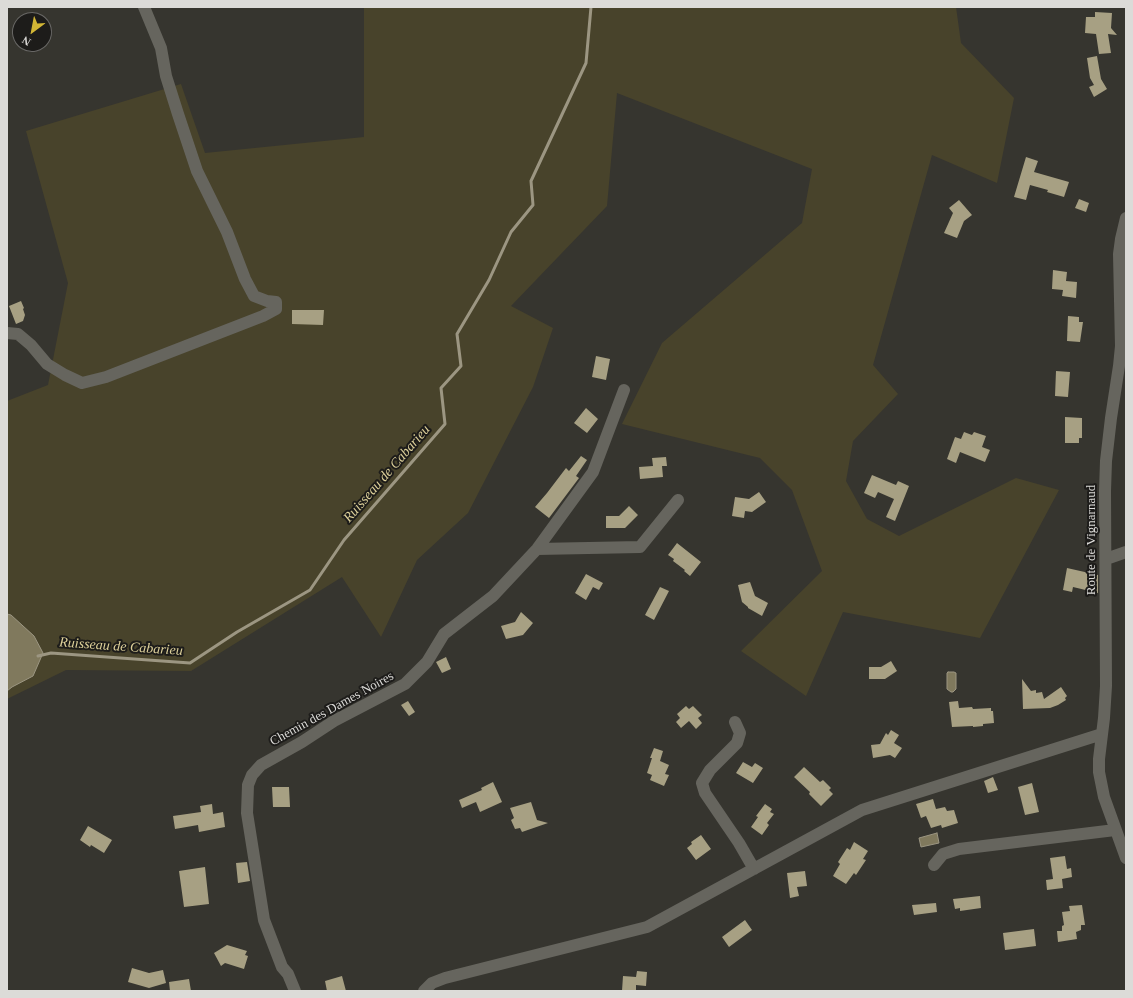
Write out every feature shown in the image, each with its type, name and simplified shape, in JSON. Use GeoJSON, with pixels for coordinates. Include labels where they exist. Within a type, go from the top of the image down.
{"type":"FeatureCollection","features":[{"type":"Feature","properties":{"kind":"street"},"geometry":{"type":"LineString","coordinates":[[7,333],[18,334],[31,345],[47,364],[82,383],[106,377],[263,316],[276,309],[276,302],[267,301],[254,296],[245,279],[227,232],[197,171],[166,76],[161,48],[144,7]]}},
{"type":"Feature","properties":{"kind":"street","name":"Route de Vignarnaud"},"geometry":{"type":"LineString","coordinates":[[1126,218],[1119,254],[1123,322],[1119,366],[1106,461],[1106,686],[1099,759],[1099,772],[1104,797],[1126,858]]}},
{"type":"Feature","properties":{"kind":"street","name":"Chemin des Dames Noires"},"geometry":{"type":"LineString","coordinates":[[296,991],[288,974],[282,967],[264,920],[247,813],[248,785],[252,775],[261,765],[302,742],[334,721],[405,684],[426,662],[444,634],[493,596],[537,548],[593,472],[624,390]]}},
{"type":"Feature","properties":{"kind":"street"},"geometry":{"type":"LineString","coordinates":[[537,548],[640,547],[678,500]]}},
{"type":"Feature","properties":{"kind":"street"},"geometry":{"type":"LineString","coordinates":[[1106,559],[1126,552]]}},
{"type":"Feature","properties":{"kind":"street"},"geometry":{"type":"LineString","coordinates":[[735,722],[740,733],[738,743],[710,770],[702,783],[705,793],[754,869]]}},
{"type":"Feature","properties":{"kind":"street"},"geometry":{"type":"LineString","coordinates":[[424,991],[432,983],[445,978],[647,927],[862,810],[1102,734]]}},
{"type":"Feature","properties":{"kind":"street"},"geometry":{"type":"LineString","coordinates":[[934,865],[943,854],[959,849],[1115,830]]}},
{"type":"Feature","properties":{"kind":"shaded area"},"geometry":{"type":"Polygon","coordinates":[[[364,7],[956,7],[961,43],[1014,98],[997,183],[932,155],[873,365],[898,394],[853,441],[846,481],[867,519],[899,536],[1016,478],[1059,490],[980,638],[843,612],[806,696],[741,651],[822,571],[792,490],[760,458],[622,424],[662,343],[802,223],[812,169],[617,93],[607,206],[511,306],[553,328],[533,387],[468,513],[417,560],[381,637],[342,577],[191,671],[66,670],[7,699],[7,401],[48,385],[68,283],[26,131],[181,84],[205,153],[364,137],[364,7]]]}},
{"type":"Feature","properties":{"kind":"shaded area"},"geometry":{"type":"Polygon","coordinates":[[[7,614],[11,615],[34,636],[43,653],[33,676],[7,691],[7,614]]]}},
{"type":"Feature","properties":{"kind":"shaded area"},"geometry":{"type":"Polygon","coordinates":[[[948,672],[956,673],[956,689],[953,692],[947,689],[948,672]]]}},
{"type":"Feature","properties":{"kind":"shaded area"},"geometry":{"type":"Polygon","coordinates":[[[937,833],[939,843],[921,847],[919,838],[937,833]]]}},
{"type":"Feature","properties":{"kind":"building"},"geometry":{"type":"Polygon","coordinates":[[[1095,12],[1112,13],[1111,28],[1117,35],[1108,34],[1111,53],[1099,54],[1096,34],[1085,33],[1086,17],[1095,17],[1095,12]]]}},
{"type":"Feature","properties":{"kind":"building"},"geometry":{"type":"Polygon","coordinates":[[[1097,56],[1101,79],[1107,89],[1094,97],[1089,87],[1094,85],[1090,78],[1087,58],[1097,56]]]}},
{"type":"Feature","properties":{"kind":"building"},"geometry":{"type":"Polygon","coordinates":[[[1026,157],[1038,161],[1034,172],[1069,182],[1064,197],[1047,192],[1048,190],[1030,185],[1026,200],[1014,197],[1026,157]]]}},
{"type":"Feature","properties":{"kind":"building"},"geometry":{"type":"Polygon","coordinates":[[[1079,199],[1089,203],[1086,212],[1075,208],[1079,199]]]}},
{"type":"Feature","properties":{"kind":"building"},"geometry":{"type":"Polygon","coordinates":[[[959,200],[972,215],[964,221],[957,238],[944,233],[953,213],[949,208],[959,200]]]}},
{"type":"Feature","properties":{"kind":"building"},"geometry":{"type":"Polygon","coordinates":[[[1053,270],[1067,272],[1066,281],[1077,282],[1076,298],[1062,296],[1063,290],[1052,289],[1053,270]]]}},
{"type":"Feature","properties":{"kind":"building"},"geometry":{"type":"Polygon","coordinates":[[[21,301],[25,315],[23,321],[16,324],[9,306],[21,301]]]}},
{"type":"Feature","properties":{"kind":"building"},"geometry":{"type":"Polygon","coordinates":[[[292,310],[324,310],[323,325],[292,324],[292,310]]]}},
{"type":"Feature","properties":{"kind":"building"},"geometry":{"type":"Polygon","coordinates":[[[1068,316],[1079,317],[1079,322],[1083,322],[1080,342],[1067,341],[1068,316]]]}},
{"type":"Feature","properties":{"kind":"building"},"geometry":{"type":"Polygon","coordinates":[[[596,356],[610,359],[606,380],[592,377],[596,356]]]}},
{"type":"Feature","properties":{"kind":"building"},"geometry":{"type":"Polygon","coordinates":[[[1056,371],[1070,372],[1068,397],[1055,396],[1056,371]]]}},
{"type":"Feature","properties":{"kind":"building"},"geometry":{"type":"Polygon","coordinates":[[[586,408],[598,419],[587,433],[574,423],[586,408]]]}},
{"type":"Feature","properties":{"kind":"building"},"geometry":{"type":"Polygon","coordinates":[[[1065,417],[1082,418],[1082,438],[1079,438],[1079,443],[1065,443],[1065,417]]]}},
{"type":"Feature","properties":{"kind":"building"},"geometry":{"type":"Polygon","coordinates":[[[964,432],[972,435],[974,432],[986,436],[982,447],[990,450],[985,462],[960,452],[956,463],[947,459],[955,437],[961,439],[964,432]]]}},
{"type":"Feature","properties":{"kind":"building"},"geometry":{"type":"Polygon","coordinates":[[[581,456],[587,460],[576,476],[579,478],[549,518],[535,507],[566,468],[569,471],[581,456]]]}},
{"type":"Feature","properties":{"kind":"building"},"geometry":{"type":"Polygon","coordinates":[[[666,457],[667,466],[662,466],[663,477],[640,479],[639,467],[653,466],[652,458],[666,457]]]}},
{"type":"Feature","properties":{"kind":"building"},"geometry":{"type":"Polygon","coordinates":[[[872,475],[896,485],[898,481],[909,486],[895,521],[886,517],[894,499],[878,492],[875,498],[864,493],[872,475]]]}},
{"type":"Feature","properties":{"kind":"building"},"geometry":{"type":"Polygon","coordinates":[[[759,492],[766,502],[752,512],[745,511],[744,518],[732,516],[735,497],[749,499],[759,492]]]}},
{"type":"Feature","properties":{"kind":"building"},"geometry":{"type":"Polygon","coordinates":[[[629,506],[638,515],[625,528],[606,528],[606,516],[619,516],[629,506]]]}},
{"type":"Feature","properties":{"kind":"building"},"geometry":{"type":"Polygon","coordinates":[[[677,543],[701,562],[690,576],[673,561],[674,559],[668,555],[677,543]]]}},
{"type":"Feature","properties":{"kind":"building"},"geometry":{"type":"Polygon","coordinates":[[[1067,568],[1098,575],[1098,593],[1073,587],[1072,592],[1063,590],[1067,568]]]}},
{"type":"Feature","properties":{"kind":"building"},"geometry":{"type":"Polygon","coordinates":[[[586,574],[603,583],[599,590],[593,587],[586,600],[575,593],[586,574]]]}},
{"type":"Feature","properties":{"kind":"building"},"geometry":{"type":"Polygon","coordinates":[[[750,582],[755,596],[768,603],[762,616],[748,608],[742,602],[738,585],[750,582]]]}},
{"type":"Feature","properties":{"kind":"building"},"geometry":{"type":"Polygon","coordinates":[[[660,587],[669,591],[654,620],[645,615],[660,587]]]}},
{"type":"Feature","properties":{"kind":"building"},"geometry":{"type":"Polygon","coordinates":[[[521,612],[533,623],[523,635],[506,639],[501,626],[515,622],[521,612]]]}},
{"type":"Feature","properties":{"kind":"building"},"geometry":{"type":"Polygon","coordinates":[[[446,657],[451,669],[442,673],[436,662],[446,657]]]}},
{"type":"Feature","properties":{"kind":"building"},"geometry":{"type":"Polygon","coordinates":[[[891,661],[897,671],[885,679],[869,679],[869,667],[881,667],[891,661]]]}},
{"type":"Feature","properties":{"kind":"building"},"geometry":{"type":"Polygon","coordinates":[[[1022,679],[1031,691],[1036,690],[1036,693],[1042,692],[1044,699],[1061,687],[1067,696],[1065,698],[1066,700],[1050,708],[1023,709],[1022,679]]]}},
{"type":"Feature","properties":{"kind":"building"},"geometry":{"type":"Polygon","coordinates":[[[408,701],[415,712],[409,716],[401,705],[408,701]]]}},
{"type":"Feature","properties":{"kind":"building"},"geometry":{"type":"Polygon","coordinates":[[[958,701],[959,708],[991,708],[991,711],[993,711],[994,723],[973,727],[952,727],[949,702],[958,701]]]}},
{"type":"Feature","properties":{"kind":"building"},"geometry":{"type":"Polygon","coordinates":[[[686,706],[689,709],[693,706],[702,715],[698,718],[702,723],[696,729],[689,721],[681,728],[676,722],[680,718],[677,714],[686,706]]]}},
{"type":"Feature","properties":{"kind":"building"},"geometry":{"type":"Polygon","coordinates":[[[891,730],[899,735],[894,743],[902,748],[895,758],[890,755],[873,758],[871,745],[880,744],[886,733],[888,735],[891,730]]]}},
{"type":"Feature","properties":{"kind":"building"},"geometry":{"type":"Polygon","coordinates":[[[654,748],[663,751],[660,761],[669,765],[665,774],[669,775],[664,786],[650,780],[652,775],[647,773],[654,748]]]}},
{"type":"Feature","properties":{"kind":"building"},"geometry":{"type":"Polygon","coordinates":[[[743,762],[752,767],[755,763],[763,768],[753,783],[736,773],[743,762]]]}},
{"type":"Feature","properties":{"kind":"building"},"geometry":{"type":"Polygon","coordinates":[[[804,767],[820,782],[823,780],[831,788],[829,790],[833,794],[821,806],[809,794],[810,792],[794,777],[804,767]]]}},
{"type":"Feature","properties":{"kind":"building"},"geometry":{"type":"Polygon","coordinates":[[[993,777],[998,790],[988,793],[984,781],[993,777]]]}},
{"type":"Feature","properties":{"kind":"building"},"geometry":{"type":"Polygon","coordinates":[[[493,782],[502,802],[480,812],[476,802],[462,808],[459,800],[482,790],[481,788],[493,782]]]}},
{"type":"Feature","properties":{"kind":"building"},"geometry":{"type":"Polygon","coordinates":[[[1032,783],[1039,812],[1025,815],[1018,787],[1032,783]]]}},
{"type":"Feature","properties":{"kind":"building"},"geometry":{"type":"Polygon","coordinates":[[[272,787],[289,787],[290,807],[273,807],[272,787]]]}},
{"type":"Feature","properties":{"kind":"building"},"geometry":{"type":"Polygon","coordinates":[[[933,799],[936,809],[945,807],[947,811],[954,810],[958,823],[942,828],[941,825],[931,828],[926,816],[921,818],[916,804],[933,799]]]}},
{"type":"Feature","properties":{"kind":"building"},"geometry":{"type":"Polygon","coordinates":[[[531,802],[537,820],[548,823],[522,832],[520,828],[515,829],[511,820],[514,818],[510,808],[531,802]]]}},
{"type":"Feature","properties":{"kind":"building"},"geometry":{"type":"Polygon","coordinates":[[[212,804],[213,814],[223,812],[225,827],[199,832],[198,825],[175,829],[173,816],[201,812],[200,806],[212,804]]]}},
{"type":"Feature","properties":{"kind":"building"},"geometry":{"type":"Polygon","coordinates":[[[765,804],[772,809],[770,812],[774,814],[767,823],[769,825],[762,835],[751,827],[758,817],[756,816],[765,804]]]}},
{"type":"Feature","properties":{"kind":"building"},"geometry":{"type":"Polygon","coordinates":[[[88,826],[112,840],[104,853],[91,845],[90,847],[80,840],[88,826]]]}},
{"type":"Feature","properties":{"kind":"building"},"geometry":{"type":"Polygon","coordinates":[[[701,835],[711,849],[696,860],[687,848],[692,844],[691,842],[701,835]]]}},
{"type":"Feature","properties":{"kind":"building"},"geometry":{"type":"Polygon","coordinates":[[[854,842],[868,851],[863,859],[866,860],[856,875],[854,873],[846,884],[833,876],[840,864],[838,862],[847,848],[850,850],[854,842]]]}},
{"type":"Feature","properties":{"kind":"building"},"geometry":{"type":"Polygon","coordinates":[[[1065,856],[1067,869],[1071,868],[1072,877],[1062,879],[1063,888],[1047,890],[1046,880],[1053,879],[1050,858],[1065,856]]]}},
{"type":"Feature","properties":{"kind":"building"},"geometry":{"type":"Polygon","coordinates":[[[247,862],[250,881],[238,883],[236,863],[247,862]]]}},
{"type":"Feature","properties":{"kind":"building"},"geometry":{"type":"Polygon","coordinates":[[[205,867],[209,904],[184,907],[179,871],[205,867]]]}},
{"type":"Feature","properties":{"kind":"building"},"geometry":{"type":"Polygon","coordinates":[[[805,871],[807,886],[797,887],[799,896],[790,898],[787,873],[805,871]]]}},
{"type":"Feature","properties":{"kind":"building"},"geometry":{"type":"Polygon","coordinates":[[[980,896],[981,908],[960,911],[960,908],[955,909],[953,899],[980,896]]]}},
{"type":"Feature","properties":{"kind":"building"},"geometry":{"type":"Polygon","coordinates":[[[936,903],[937,912],[914,915],[912,905],[936,903]]]}},
{"type":"Feature","properties":{"kind":"building"},"geometry":{"type":"Polygon","coordinates":[[[1082,905],[1085,925],[1081,925],[1081,930],[1076,932],[1077,939],[1058,942],[1057,931],[1062,931],[1062,926],[1064,925],[1062,912],[1070,911],[1069,906],[1082,905]]]}},
{"type":"Feature","properties":{"kind":"building"},"geometry":{"type":"Polygon","coordinates":[[[745,920],[752,930],[729,947],[722,937],[745,920]]]}},
{"type":"Feature","properties":{"kind":"building"},"geometry":{"type":"Polygon","coordinates":[[[1034,929],[1036,946],[1005,950],[1003,933],[1034,929]]]}},
{"type":"Feature","properties":{"kind":"building"},"geometry":{"type":"Polygon","coordinates":[[[227,945],[247,951],[245,955],[248,956],[244,969],[225,963],[221,966],[214,953],[227,945]]]}},
{"type":"Feature","properties":{"kind":"building"},"geometry":{"type":"Polygon","coordinates":[[[132,968],[149,973],[163,970],[166,983],[149,988],[128,982],[132,968]]]}},
{"type":"Feature","properties":{"kind":"building"},"geometry":{"type":"Polygon","coordinates":[[[637,971],[647,972],[646,986],[636,985],[636,991],[622,991],[623,976],[636,977],[637,971]]]}},
{"type":"Feature","properties":{"kind":"building"},"geometry":{"type":"Polygon","coordinates":[[[342,976],[346,991],[327,991],[325,981],[342,976]]]}},
{"type":"Feature","properties":{"kind":"building"},"geometry":{"type":"Polygon","coordinates":[[[189,979],[191,991],[170,991],[169,982],[189,979]]]}},
{"type":"Feature","properties":{"kind":"waterway","name":"Ruisseau de Cabarieu"},"geometry":{"type":"LineString","coordinates":[[38,656],[51,653],[190,663],[237,632],[310,590],[344,540],[445,424],[441,388],[461,366],[457,334],[489,280],[511,232],[533,205],[531,181],[586,63],[591,7]]}}]}
